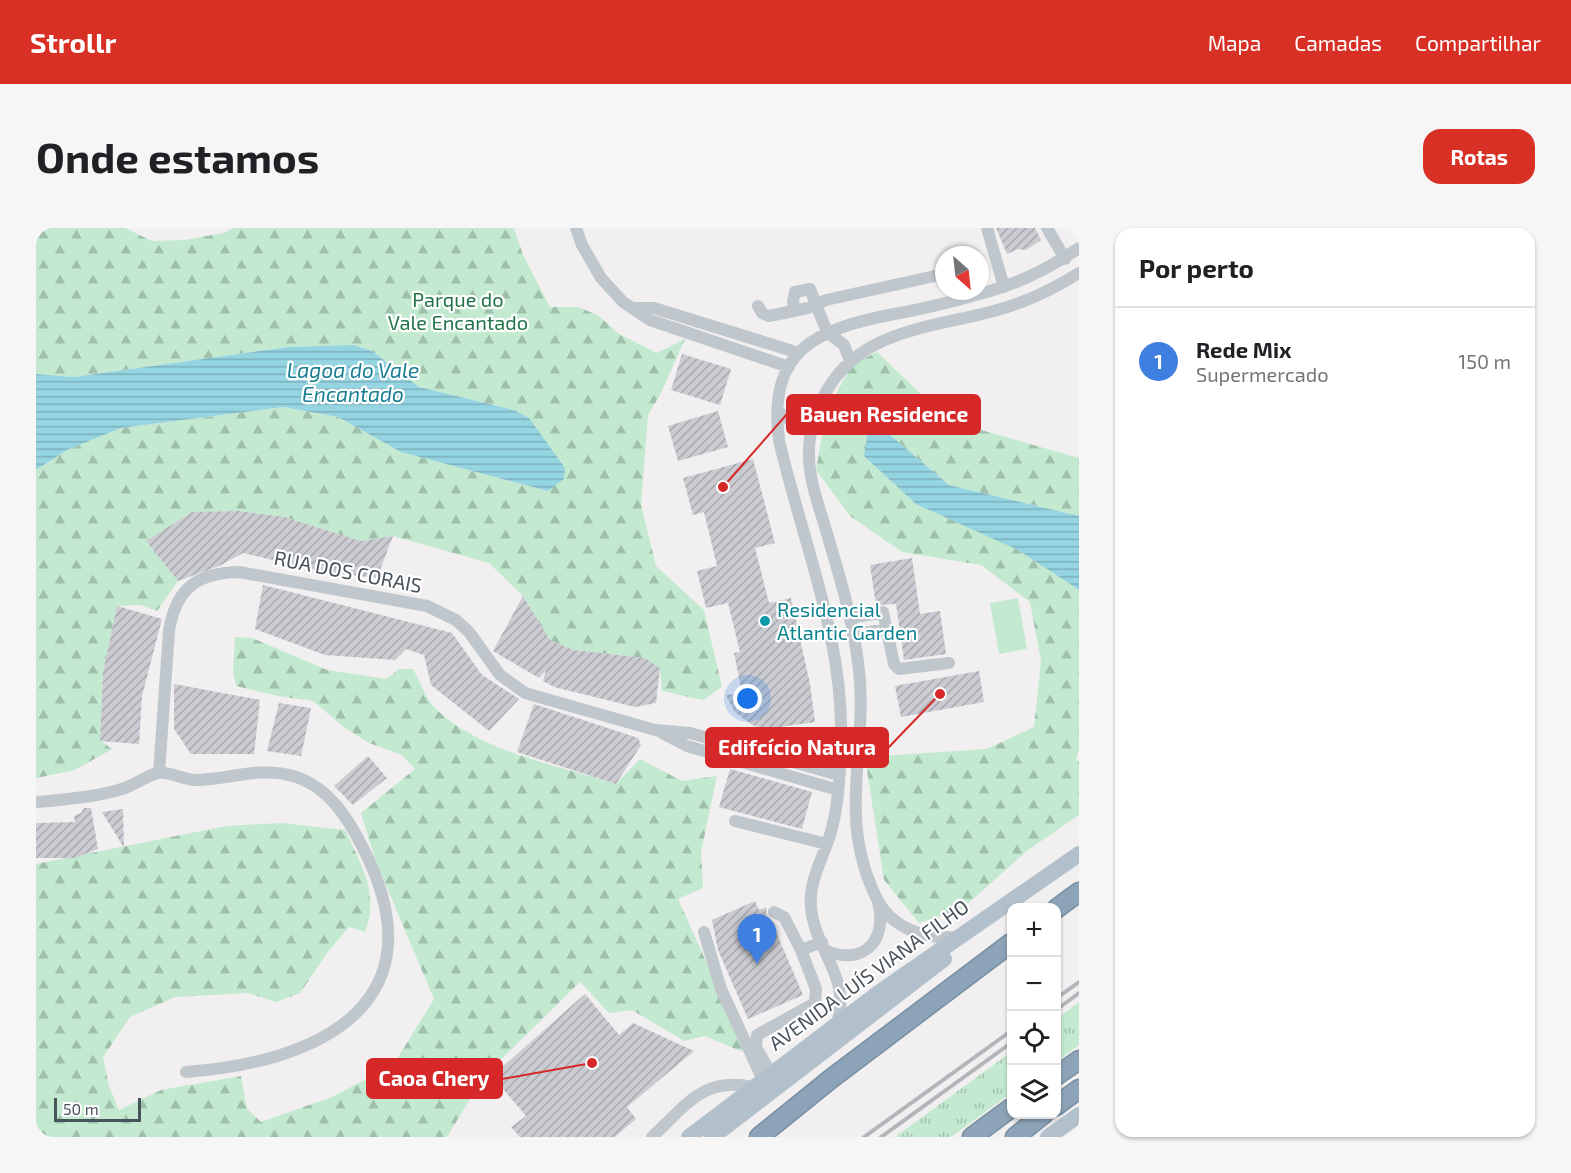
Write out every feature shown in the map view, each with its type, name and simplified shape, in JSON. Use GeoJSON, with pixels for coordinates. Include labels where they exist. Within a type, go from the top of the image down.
{"type":"FeatureCollection","features":[{"type":"Feature","properties":{"kind":"highway"},"geometry":{"type":"LineString","coordinates":[[1061,905],[1079,892]]}},
{"type":"Feature","properties":{"kind":"highway"},"geometry":{"type":"LineString","coordinates":[[759,1137],[832,1078],[1007,946]]}},
{"type":"Feature","properties":{"kind":"highway"},"geometry":{"type":"LineString","coordinates":[[1061,1073],[1079,1060]]}},
{"type":"Feature","properties":{"kind":"highway"},"geometry":{"type":"LineString","coordinates":[[1061,1102],[1079,1089]]}},
{"type":"Feature","properties":{"kind":"highway"},"geometry":{"type":"LineString","coordinates":[[972,1137],[1007,1111]]}},
{"type":"Feature","properties":{"kind":"highway"},"geometry":{"type":"LineString","coordinates":[[1015,1137],[1038,1119]]}},
{"type":"Feature","properties":{"kind":"main road","name":"AVENIDA LUÍS VIANA FILHO"},"geometry":{"type":"LineString","coordinates":[[689,1137],[837,1023],[1079,854]]}},
{"type":"Feature","properties":{"kind":"main road"},"geometry":{"type":"LineString","coordinates":[[712,1137],[971,939],[1063,865]]}},
{"type":"Feature","properties":{"kind":"main road"},"geometry":{"type":"LineString","coordinates":[[1048,1137],[1079,1115]]}},
{"type":"Feature","properties":{"kind":"street"},"geometry":{"type":"LineString","coordinates":[[576,228],[582,245],[601,278],[623,302],[650,320],[789,367]]}},
{"type":"Feature","properties":{"kind":"street"},"geometry":{"type":"LineString","coordinates":[[987,228],[1004,287]]}},
{"type":"Feature","properties":{"kind":"street"},"geometry":{"type":"LineString","coordinates":[[1047,228],[1065,259]]}},
{"type":"Feature","properties":{"kind":"street"},"geometry":{"type":"LineString","coordinates":[[837,1023],[842,1009],[842,993],[813,918],[811,901],[835,817],[841,707],[835,651],[784,460],[777,410],[782,382],[799,353],[827,332],[856,322],[1004,287],[1065,259],[1079,248]]}},
{"type":"Feature","properties":{"kind":"street"},"geometry":{"type":"LineString","coordinates":[[801,950],[824,946],[838,955],[856,955],[872,946],[882,914],[861,855],[855,821],[861,693],[850,618],[811,475],[809,456],[814,419],[827,390],[850,361],[888,338],[933,324],[1003,309],[1043,293],[1079,273]]}},
{"type":"Feature","properties":{"kind":"street"},"geometry":{"type":"LineString","coordinates":[[758,306],[765,315],[795,310],[935,276]]}},
{"type":"Feature","properties":{"kind":"street"},"geometry":{"type":"LineString","coordinates":[[795,310],[793,296],[800,289],[810,289],[827,332],[844,345],[850,361]]}},
{"type":"Feature","properties":{"kind":"street"},"geometry":{"type":"LineString","coordinates":[[633,308],[654,308],[799,353]]}},
{"type":"Feature","properties":{"kind":"street"},"geometry":{"type":"LineString","coordinates":[[685,332],[690,319]]}},
{"type":"Feature","properties":{"kind":"street"},"geometry":{"type":"LineString","coordinates":[[777,410],[790,421],[797,423],[814,419]]}},
{"type":"Feature","properties":{"kind":"street","name":"RUA DOS CORAIS"},"geometry":{"type":"LineString","coordinates":[[159,773],[170,631],[174,610],[178,598],[196,581],[208,575],[223,572],[257,574],[427,606],[456,620],[469,632],[500,675],[525,693],[655,730],[687,746],[838,790]]}},
{"type":"Feature","properties":{"kind":"street"},"geometry":{"type":"LineString","coordinates":[[850,618],[883,612],[894,664],[899,669],[949,663]]}},
{"type":"Feature","properties":{"kind":"street"},"geometry":{"type":"LineString","coordinates":[[853,634],[887,628]]}},
{"type":"Feature","properties":{"kind":"street","name":"RUA DOS CORAIS"},"geometry":{"type":"LineString","coordinates":[[655,730],[690,733],[839,775]]}},
{"type":"Feature","properties":{"kind":"street"},"geometry":{"type":"LineString","coordinates":[[723,757],[727,743]]}},
{"type":"Feature","properties":{"kind":"street"},"geometry":{"type":"LineString","coordinates":[[36,802],[116,790],[159,773],[194,780],[275,772],[301,779],[323,792],[347,819],[374,869],[383,893],[390,939],[386,963],[370,994],[346,1022],[324,1038],[275,1058],[217,1070],[186,1072]]}},
{"type":"Feature","properties":{"kind":"street"},"geometry":{"type":"LineString","coordinates":[[735,821],[827,844]]}},
{"type":"Feature","properties":{"kind":"street"},"geometry":{"type":"LineString","coordinates":[[878,900],[893,918],[911,931],[938,938],[958,937]]}},
{"type":"Feature","properties":{"kind":"street"},"geometry":{"type":"LineString","coordinates":[[762,1080],[756,1047],[757,1035],[811,1008],[817,997],[801,950],[784,917],[774,912]]}},
{"type":"Feature","properties":{"kind":"street"},"geometry":{"type":"LineString","coordinates":[[704,932],[713,966],[727,992],[762,1080]]}},
{"type":"Feature","properties":{"kind":"street"},"geometry":{"type":"LineString","coordinates":[[652,1137],[700,1093],[727,1083],[762,1080]]}},
{"type":"Feature","properties":{"kind":"green space","name":"Parque do Vale Encantado"},"geometry":{"type":"Polygon","coordinates":[[[36,228],[125,228],[152,241],[185,240],[223,233],[234,228],[514,228],[523,255],[550,307],[579,307],[599,316],[619,334],[657,353],[685,339],[661,393],[648,415],[641,505],[656,566],[704,610],[722,687],[703,700],[662,691],[660,668],[645,658],[573,650],[550,640],[523,596],[489,563],[393,536],[361,541],[284,517],[239,511],[192,512],[146,541],[178,581],[157,611],[140,605],[117,606],[103,672],[100,740],[112,749],[75,770],[36,778],[36,470],[67,450],[121,428],[283,407],[338,417],[401,452],[548,491],[529,418],[514,410],[419,387],[372,351],[353,345],[288,347],[74,377],[36,374],[36,228]]]}},
{"type":"Feature","properties":{"kind":"green space"},"geometry":{"type":"Polygon","coordinates":[[[877,352],[924,397],[967,426],[1079,458],[1079,516],[949,485],[870,418],[1018,550],[1079,590],[1079,748],[1076,761],[1079,760],[1079,815],[1028,850],[962,909],[919,923],[884,880],[865,757],[987,749],[1034,727],[1041,661],[1030,602],[981,565],[902,552],[850,516],[816,470],[826,414],[851,365],[877,352]]]}},
{"type":"Feature","properties":{"kind":"green space"},"geometry":{"type":"Polygon","coordinates":[[[1018,598],[1027,649],[999,654],[990,603],[1018,598]]]}},
{"type":"Feature","properties":{"kind":"green space"},"geometry":{"type":"Polygon","coordinates":[[[235,637],[252,638],[327,670],[386,679],[399,669],[413,669],[432,705],[454,724],[475,736],[521,756],[616,784],[640,759],[682,781],[717,776],[701,852],[703,888],[678,899],[730,1015],[743,1052],[705,1036],[684,1041],[632,1010],[609,1013],[580,982],[484,1076],[447,1137],[36,1137],[36,864],[226,826],[281,823],[345,830],[367,880],[370,905],[365,932],[349,927],[327,953],[300,993],[276,1002],[248,993],[175,997],[130,1017],[103,1057],[109,1086],[119,1110],[161,1090],[241,1076],[247,1109],[261,1122],[332,1097],[394,1064],[434,999],[375,859],[361,813],[415,769],[402,755],[369,743],[344,727],[313,701],[236,686],[233,672],[235,637]]]}},
{"type":"Feature","properties":{"kind":"green space"},"geometry":{"type":"Polygon","coordinates":[[[1079,1002],[1079,1045],[1061,1058],[1061,1016],[1079,1002]]]}},
{"type":"Feature","properties":{"kind":"green space"},"geometry":{"type":"Polygon","coordinates":[[[1007,1055],[1007,1096],[951,1137],[895,1137],[1007,1055]]]}},
{"type":"Feature","properties":{"kind":"water","name":"Lagoa do Vale Encantado"},"geometry":{"type":"Polygon","coordinates":[[[353,345],[372,351],[419,387],[514,410],[529,418],[565,468],[564,479],[548,491],[401,452],[338,417],[283,407],[121,428],[67,450],[36,470],[36,374],[74,377],[288,347],[353,345]]]}},
{"type":"Feature","properties":{"kind":"water"},"geometry":{"type":"Polygon","coordinates":[[[870,418],[949,485],[1079,516],[1079,590],[1018,550],[916,504],[864,456],[870,418]]]}},
{"type":"Feature","properties":{"kind":"building"},"geometry":{"type":"Polygon","coordinates":[[[996,228],[1035,228],[1041,240],[1026,250],[1018,249],[1007,254],[996,228]]]}},
{"type":"Feature","properties":{"kind":"building"},"geometry":{"type":"Polygon","coordinates":[[[682,354],[731,369],[720,405],[671,390],[682,354]]]}},
{"type":"Feature","properties":{"kind":"building"},"geometry":{"type":"Polygon","coordinates":[[[718,411],[728,447],[678,461],[668,426],[718,411]]]}},
{"type":"Feature","properties":{"kind":"building"},"geometry":{"type":"Polygon","coordinates":[[[753,459],[775,543],[755,548],[769,603],[791,598],[810,684],[815,722],[766,729],[752,725],[734,711],[726,695],[742,693],[734,653],[740,652],[728,603],[706,608],[697,571],[717,566],[704,512],[693,515],[683,478],[753,459]]]}},
{"type":"Feature","properties":{"kind":"building"},"geometry":{"type":"Polygon","coordinates":[[[239,511],[284,517],[361,541],[393,536],[377,578],[324,572],[243,553],[219,566],[178,581],[146,541],[192,512],[239,511]]]}},
{"type":"Feature","properties":{"kind":"building"},"geometry":{"type":"Polygon","coordinates":[[[912,558],[920,614],[940,611],[946,654],[904,660],[896,604],[876,605],[870,565],[912,558]]]}},
{"type":"Feature","properties":{"kind":"building"},"geometry":{"type":"Polygon","coordinates":[[[263,585],[452,633],[482,675],[519,699],[489,731],[431,685],[424,655],[406,649],[395,660],[325,655],[255,629],[263,585]]]}},
{"type":"Feature","properties":{"kind":"building"},"geometry":{"type":"Polygon","coordinates":[[[523,596],[550,640],[573,650],[645,658],[660,668],[656,703],[635,707],[554,687],[543,681],[546,670],[539,678],[493,651],[523,596]]]}},
{"type":"Feature","properties":{"kind":"building"},"geometry":{"type":"Polygon","coordinates":[[[117,606],[162,619],[142,696],[139,744],[100,741],[103,672],[117,606]]]}},
{"type":"Feature","properties":{"kind":"building"},"geometry":{"type":"Polygon","coordinates":[[[979,671],[984,702],[901,717],[895,686],[979,671]]]}},
{"type":"Feature","properties":{"kind":"building"},"geometry":{"type":"Polygon","coordinates":[[[174,684],[260,700],[254,754],[191,754],[174,729],[174,684]]]}},
{"type":"Feature","properties":{"kind":"building"},"geometry":{"type":"Polygon","coordinates":[[[279,703],[311,708],[301,756],[267,751],[279,703]]]}},
{"type":"Feature","properties":{"kind":"building"},"geometry":{"type":"Polygon","coordinates":[[[534,704],[638,738],[641,745],[616,784],[517,752],[534,704]]]}},
{"type":"Feature","properties":{"kind":"building"},"geometry":{"type":"Polygon","coordinates":[[[368,756],[387,778],[353,805],[334,786],[368,756]]]}},
{"type":"Feature","properties":{"kind":"building"},"geometry":{"type":"Polygon","coordinates":[[[730,769],[812,792],[802,829],[719,807],[730,769]]]}},
{"type":"Feature","properties":{"kind":"building"},"geometry":{"type":"Polygon","coordinates":[[[84,808],[91,808],[98,849],[75,858],[36,858],[36,823],[75,822],[74,816],[81,813],[84,808]]]}},
{"type":"Feature","properties":{"kind":"building"},"geometry":{"type":"Polygon","coordinates":[[[123,809],[124,848],[102,812],[123,809]]]}},
{"type":"Feature","properties":{"kind":"building"},"geometry":{"type":"Polygon","coordinates":[[[755,901],[759,910],[766,907],[767,916],[771,920],[803,995],[748,1019],[718,950],[712,920],[755,901]]]}},
{"type":"Feature","properties":{"kind":"building"},"geometry":{"type":"Polygon","coordinates":[[[585,994],[619,1035],[633,1023],[694,1051],[627,1107],[636,1119],[615,1137],[520,1137],[511,1127],[526,1116],[492,1076],[585,994]]]}},
{"type":"Feature","properties":{"kind":"railway"},"geometry":{"type":"LineString","coordinates":[[1061,995],[1079,982]]}},
{"type":"Feature","properties":{"kind":"railway"},"geometry":{"type":"LineString","coordinates":[[1061,1006],[1079,993]]}},
{"type":"Feature","properties":{"kind":"railway"},"geometry":{"type":"LineString","coordinates":[[864,1137],[1007,1034]]}},
{"type":"Feature","properties":{"kind":"railway"},"geometry":{"type":"LineString","coordinates":[[881,1137],[1007,1046]]}},
{"type":"Feature","properties":{"kind":"place","name":"Bauen Residence"},"geometry":{"type":"Point","coordinates":[723,487]}},
{"type":"Feature","properties":{"kind":"place","name":"Residencial Atlantic Garden"},"geometry":{"type":"Point","coordinates":[765,621]}},
{"type":"Feature","properties":{"kind":"place","name":"Edifcício Natura"},"geometry":{"type":"Point","coordinates":[940,694]}},
{"type":"Feature","properties":{"kind":"place","name":"Rede Mix"},"geometry":{"type":"Point","coordinates":[757,964]}},
{"type":"Feature","properties":{"kind":"place","name":"Caoa Chery"},"geometry":{"type":"Point","coordinates":[592,1063]}}]}
